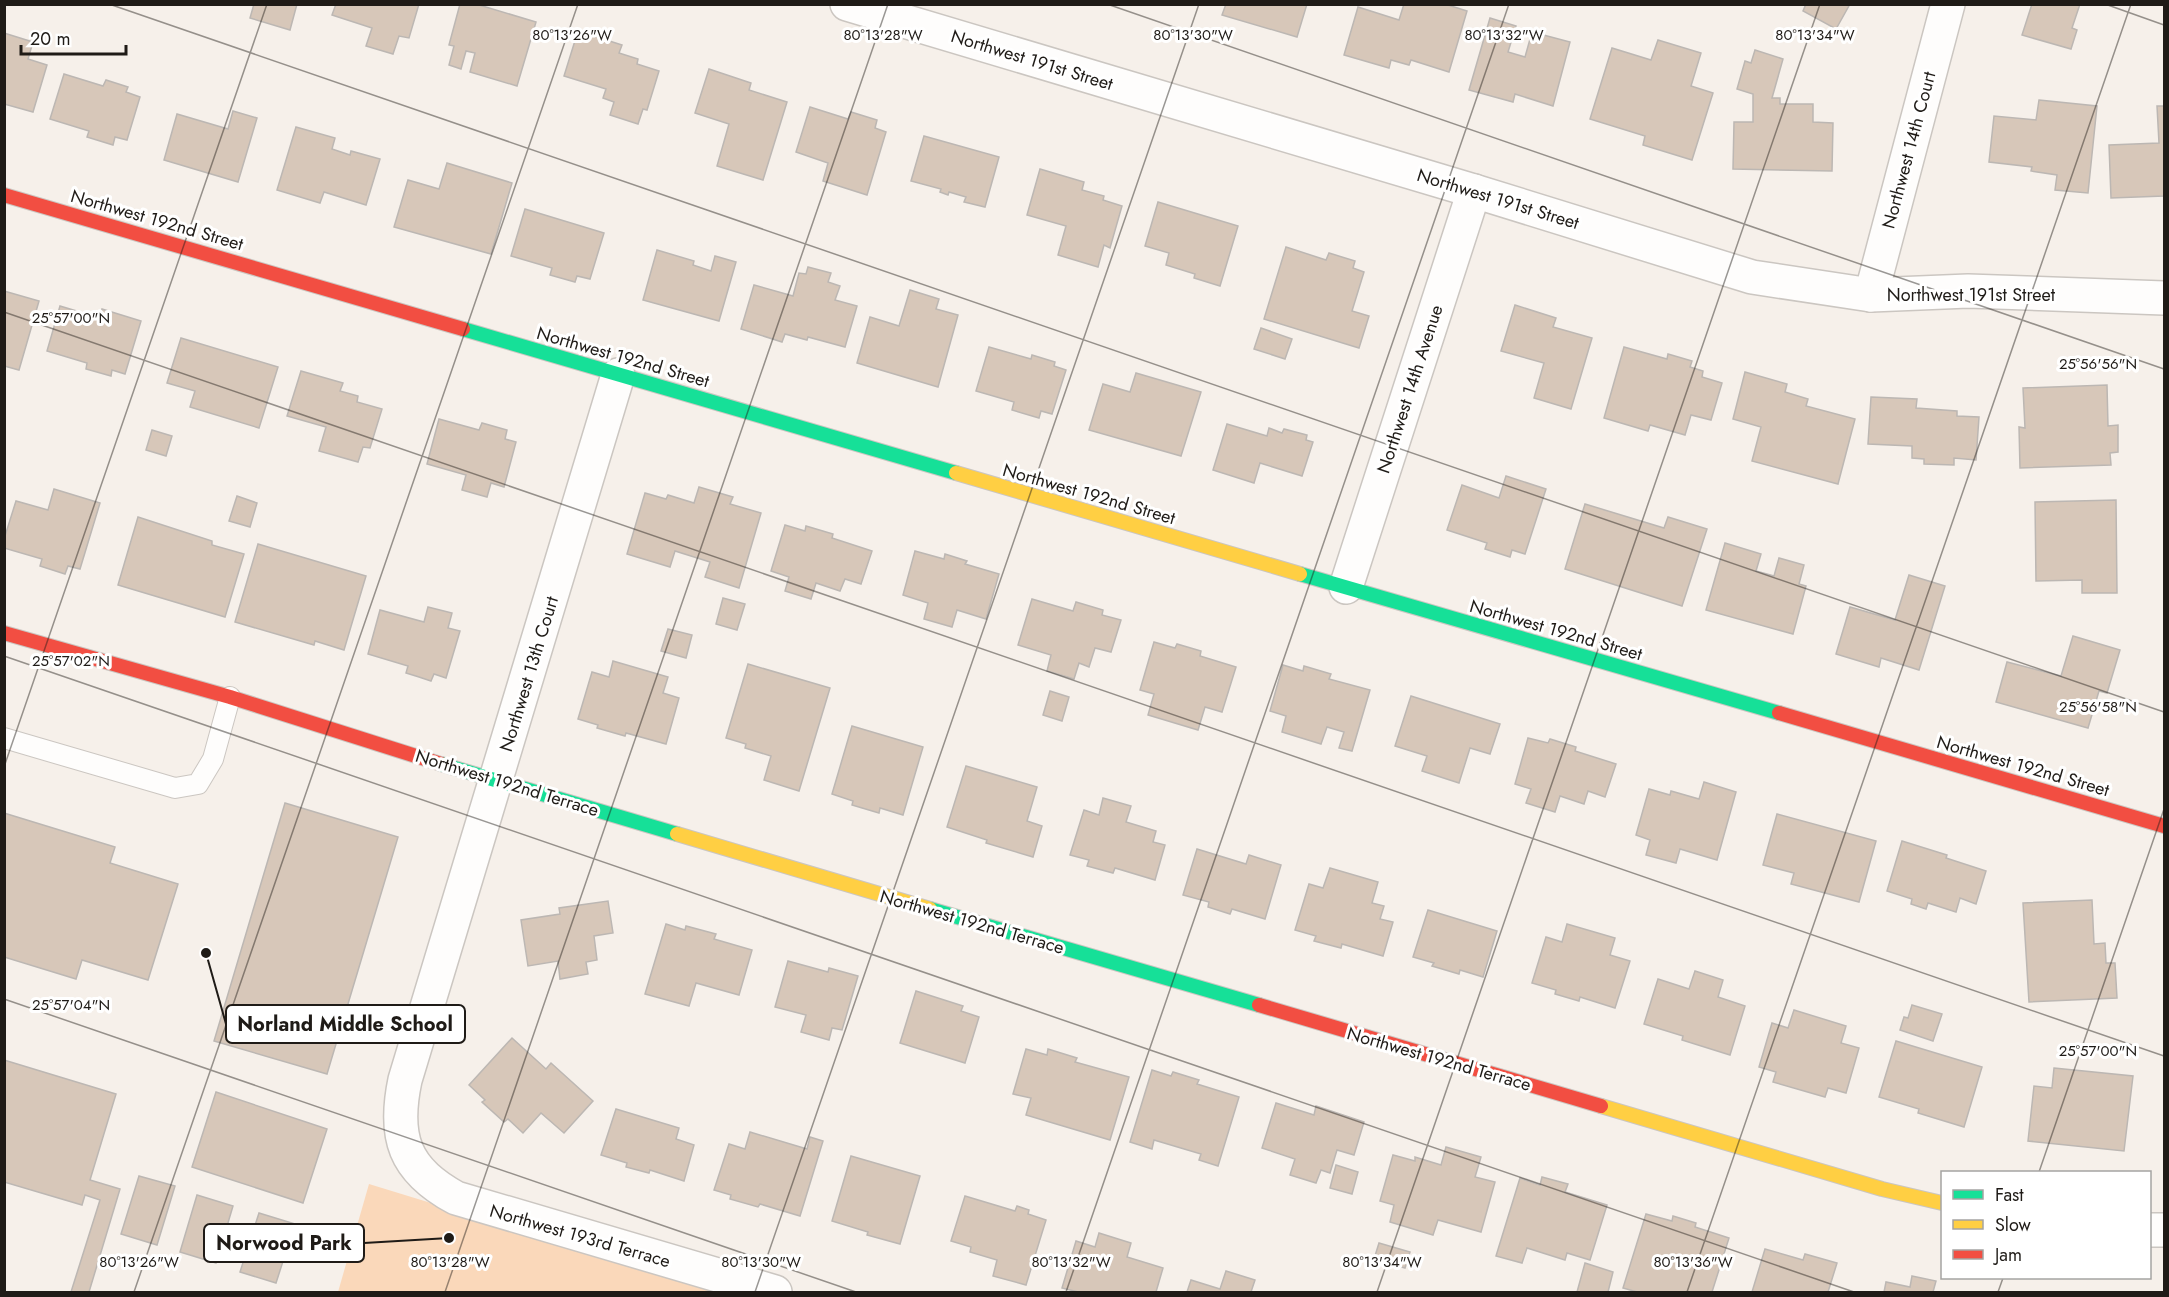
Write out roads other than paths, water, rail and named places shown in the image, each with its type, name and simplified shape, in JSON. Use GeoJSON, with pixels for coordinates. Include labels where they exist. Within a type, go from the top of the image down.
{"type":"FeatureCollection","features":[{"type":"Feature","properties":{"kind":"street","name":"Northwest 191st Street"},"geometry":{"type":"LineString","coordinates":[[847,4],[1752,277],[1870,295],[1968,291],[2164,298]]}},
{"type":"Feature","properties":{"kind":"street","name":"Northwest 14th Court"},"geometry":{"type":"LineString","coordinates":[[1870,295],[1948,4]]}},
{"type":"Feature","properties":{"kind":"street","name":"Northwest 14th Avenue"},"geometry":{"type":"LineString","coordinates":[[1346,587],[1473,191]]}},
{"type":"Feature","properties":{"kind":"street","name":"Northwest 192nd Street"},"geometry":{"type":"LineString","coordinates":[[4,195],[2164,826]]}},
{"type":"Feature","properties":{"kind":"street","name":"Northwest 13th Court"},"geometry":{"type":"LineString","coordinates":[[405,1147],[400,1123],[405,1080],[618,375]]}},
{"type":"Feature","properties":{"kind":"street","name":"Northwest 192nd Terrace"},"geometry":{"type":"LineString","coordinates":[[4,633],[230,697],[496,782],[1870,1186],[1941,1203]]}},
{"type":"Feature","properties":{"kind":"street","name":"Northwest 193rd Terrace"},"geometry":{"type":"LineString","coordinates":[[405,1147],[414,1165],[431,1183],[466,1202],[775,1293]]}},
{"type":"Feature","properties":{"kind":"lane"},"geometry":{"type":"LineString","coordinates":[[4,738],[175,788],[198,784],[213,759],[230,697]]}},
{"type":"Feature","properties":{"kind":"place","name":"Norland Middle School"},"geometry":{"type":"Point","coordinates":[206,953]}},
{"type":"Feature","properties":{"kind":"place","name":"Norwood Park"},"geometry":{"type":"Point","coordinates":[449,1238]}}]}
